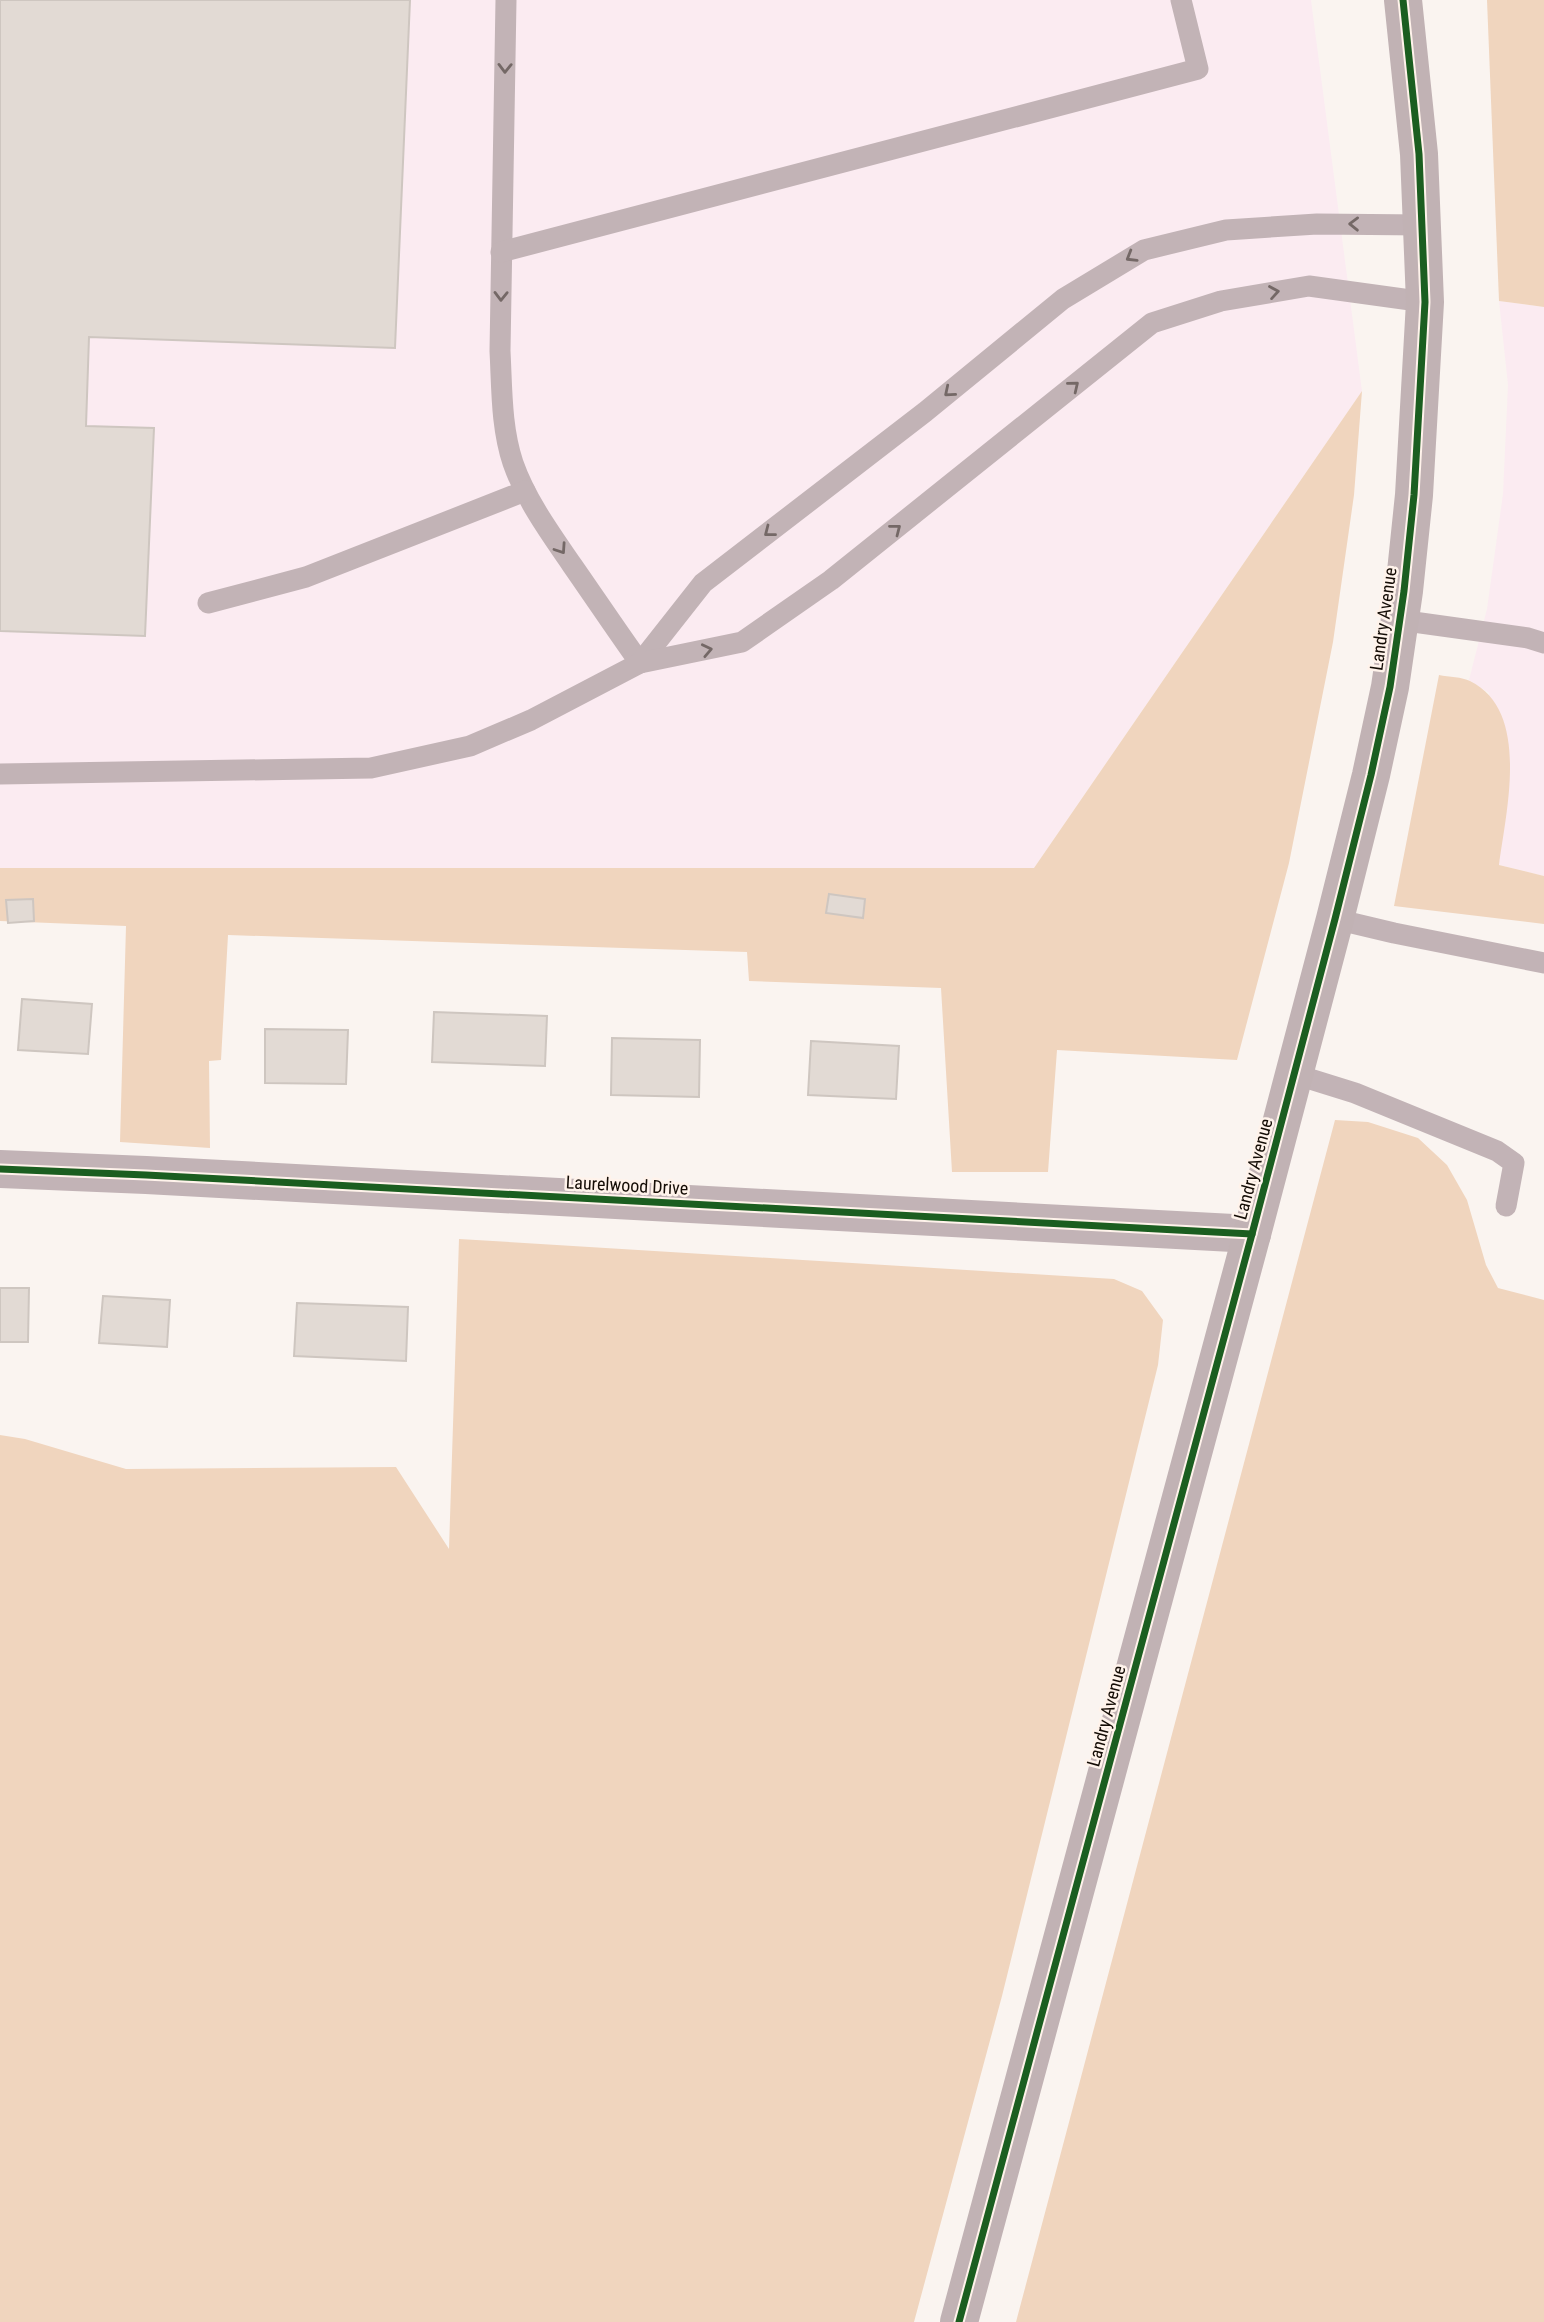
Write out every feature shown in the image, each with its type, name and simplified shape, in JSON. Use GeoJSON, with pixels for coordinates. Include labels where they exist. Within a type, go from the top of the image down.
{"type":"FeatureCollection","features":[{"type":"Feature","properties":{"kind":"street","name":"Landry Avenue"},"geometry":{"type":"LineString","coordinates":[[959,2322],[1252,1234],[1335,919],[1390,687],[1414,495],[1425,302],[1419,154],[1403,0]]}},
{"type":"Feature","properties":{"kind":"street","name":"Laurelwood Drive"},"geometry":{"type":"LineString","coordinates":[[0,1170],[146,1175],[1252,1234]]}},
{"type":"Feature","properties":{"kind":"lane"},"geometry":{"type":"LineString","coordinates":[[506,0],[500,351],[502,401],[508,443],[524,491],[640,663]]}},
{"type":"Feature","properties":{"kind":"lane"},"geometry":{"type":"LineString","coordinates":[[501,252],[1198,69],[1181,0]]}},
{"type":"Feature","properties":{"kind":"lane"},"geometry":{"type":"LineString","coordinates":[[640,663],[703,583],[925,412],[1063,299],[1144,250],[1226,230],[1317,224],[1423,225]]}},
{"type":"Feature","properties":{"kind":"lane"},"geometry":{"type":"LineString","coordinates":[[0,774],[371,768],[470,746],[531,720],[640,663],[741,642],[831,580],[1152,323],[1221,301],[1309,286],[1425,302]]}},
{"type":"Feature","properties":{"kind":"lane"},"geometry":{"type":"LineString","coordinates":[[208,603],[306,577],[524,491]]}},
{"type":"Feature","properties":{"kind":"lane"},"geometry":{"type":"LineString","coordinates":[[1399,620],[1528,638],[1544,643]]}},
{"type":"Feature","properties":{"kind":"lane"},"geometry":{"type":"LineString","coordinates":[[1335,919],[1544,963]]}},
{"type":"Feature","properties":{"kind":"lane"},"geometry":{"type":"LineString","coordinates":[[1294,1074],[1355,1093],[1497,1151],[1514,1163],[1506,1206]]}},
{"type":"Feature","properties":{"kind":"shaded area"},"geometry":{"type":"Polygon","coordinates":[[[0,0],[1311,0],[1362,391],[1034,868],[0,868],[0,0]]]}},
{"type":"Feature","properties":{"kind":"shaded area"},"geometry":{"type":"Polygon","coordinates":[[[1487,0],[1544,0],[1544,307],[1499,301],[1487,0]]]}},
{"type":"Feature","properties":{"kind":"shaded area"},"geometry":{"type":"Polygon","coordinates":[[[1499,301],[1544,307],[1544,876],[1499,865],[1489,693],[1469,680],[1487,609],[1503,494],[1508,385],[1499,301]]]}},
{"type":"Feature","properties":{"kind":"shaded area"},"geometry":{"type":"Polygon","coordinates":[[[1362,391],[1354,495],[1333,642],[1289,863],[1237,1060],[1057,1050],[1048,1172],[952,1172],[941,988],[749,981],[747,952],[228,935],[221,1060],[209,1061],[210,1148],[120,1142],[126,926],[0,921],[0,868],[1034,868],[1362,391]]]}},
{"type":"Feature","properties":{"kind":"shaded area"},"geometry":{"type":"Polygon","coordinates":[[[1439,675],[1470,681],[1489,695],[1501,715],[1508,738],[1510,764],[1499,865],[1544,876],[1544,924],[1394,906],[1439,675]]]}},
{"type":"Feature","properties":{"kind":"shaded area"},"geometry":{"type":"Polygon","coordinates":[[[1335,1120],[1368,1122],[1418,1138],[1447,1165],[1467,1200],[1486,1265],[1498,1288],[1544,1300],[1544,2322],[1016,2322],[1335,1120]]]}},
{"type":"Feature","properties":{"kind":"shaded area"},"geometry":{"type":"Polygon","coordinates":[[[459,1239],[1114,1279],[1142,1291],[1163,1320],[1158,1365],[1002,1996],[914,2322],[0,2322],[0,1435],[25,1439],[126,1469],[396,1467],[449,1549],[459,1239]]]}},
{"type":"Feature","properties":{"kind":"building"},"geometry":{"type":"Polygon","coordinates":[[[0,0],[410,0],[395,348],[89,337],[86,426],[154,428],[145,636],[0,631],[0,0]]]}},
{"type":"Feature","properties":{"kind":"building"},"geometry":{"type":"Polygon","coordinates":[[[829,894],[865,899],[863,918],[826,913],[829,894]]]}},
{"type":"Feature","properties":{"kind":"building"},"geometry":{"type":"Polygon","coordinates":[[[33,899],[34,921],[8,923],[6,900],[33,899]]]}},
{"type":"Feature","properties":{"kind":"building"},"geometry":{"type":"Polygon","coordinates":[[[22,999],[92,1004],[88,1054],[18,1050],[22,999]]]}},
{"type":"Feature","properties":{"kind":"building"},"geometry":{"type":"Polygon","coordinates":[[[434,1012],[547,1016],[545,1066],[432,1062],[434,1012]]]}},
{"type":"Feature","properties":{"kind":"building"},"geometry":{"type":"Polygon","coordinates":[[[265,1029],[348,1030],[346,1084],[265,1083],[265,1029]]]}},
{"type":"Feature","properties":{"kind":"building"},"geometry":{"type":"Polygon","coordinates":[[[612,1038],[700,1040],[699,1097],[611,1095],[612,1038]]]}},
{"type":"Feature","properties":{"kind":"building"},"geometry":{"type":"Polygon","coordinates":[[[811,1041],[899,1046],[896,1099],[808,1095],[811,1041]]]}},
{"type":"Feature","properties":{"kind":"building"},"geometry":{"type":"Polygon","coordinates":[[[0,1288],[29,1288],[28,1342],[0,1342],[0,1288]]]}},
{"type":"Feature","properties":{"kind":"building"},"geometry":{"type":"Polygon","coordinates":[[[103,1296],[170,1300],[167,1347],[99,1343],[103,1296]]]}},
{"type":"Feature","properties":{"kind":"building"},"geometry":{"type":"Polygon","coordinates":[[[297,1303],[408,1307],[406,1361],[294,1356],[297,1303]]]}},
{"type":"Feature","properties":{"kind":"cycle path"},"geometry":{"type":"LineString","coordinates":[[959,2322],[1252,1234],[1335,919],[1390,687],[1414,495],[1425,302],[1419,154],[1403,0]]}},
{"type":"Feature","properties":{"kind":"cycle path"},"geometry":{"type":"LineString","coordinates":[[0,1169],[1252,1234]]}}]}
